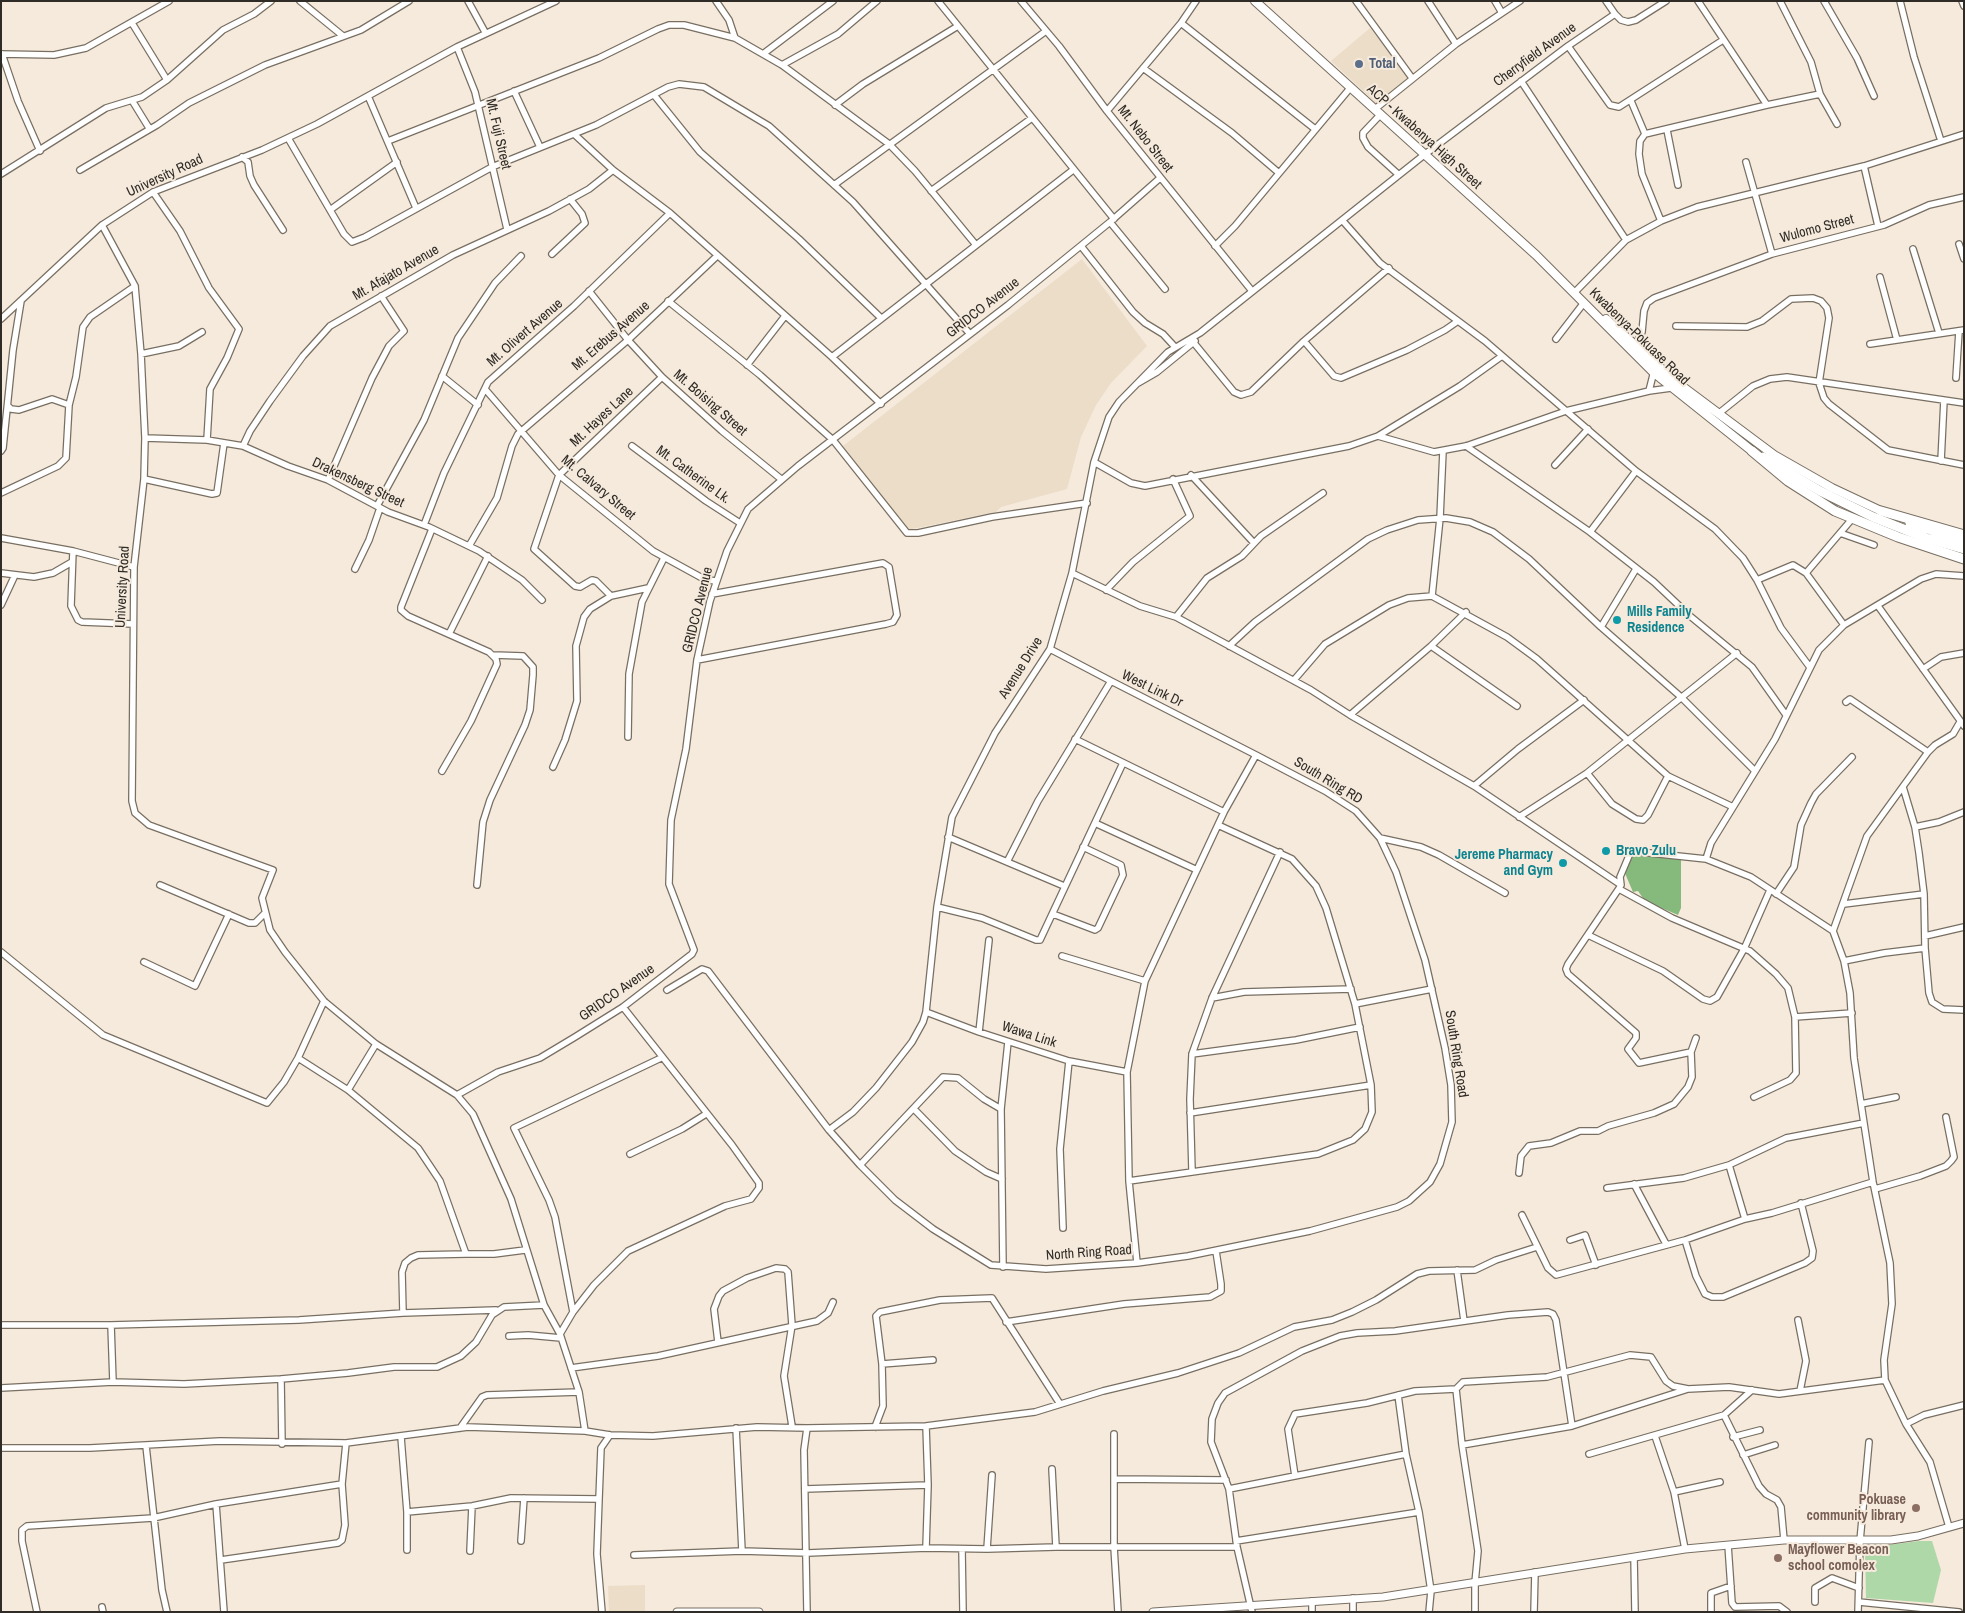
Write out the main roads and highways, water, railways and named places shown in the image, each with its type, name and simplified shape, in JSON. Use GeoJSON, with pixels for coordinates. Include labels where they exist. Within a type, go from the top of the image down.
{"type":"FeatureCollection","features":[{"type":"Feature","properties":{"kind":"main road","name":"ACP - Kwabenya High Street"},"geometry":{"type":"LineString","coordinates":[[1255,1],[1526,245],[1574,293]]}},
{"type":"Feature","properties":{"kind":"main road","name":"Kwabenya-Pokuase Road"},"geometry":{"type":"LineString","coordinates":[[1574,293],[1583,304],[1655,369],[1801,472],[1881,511],[1964,542]]}},
{"type":"Feature","properties":{"kind":"main road","name":"Kwabenya-Pokuase Road"},"geometry":{"type":"LineString","coordinates":[[1574,293],[1587,302],[1635,346],[1671,388],[1752,451],[1851,507],[1910,532],[1964,549]]}},
{"type":"Feature","properties":{"kind":"main road"},"geometry":{"type":"LineString","coordinates":[[1752,451],[1788,481],[1852,519],[1938,552],[1964,559]]}},
{"type":"Feature","properties":{"kind":"main road"},"geometry":{"type":"LineString","coordinates":[[1881,511],[1964,535]]}},
{"type":"Feature","properties":{"kind":"place","name":"Total"},"geometry":{"type":"Point","coordinates":[1359,64]}},
{"type":"Feature","properties":{"kind":"place","name":"Mills Family Residence"},"geometry":{"type":"Point","coordinates":[1617,620]}},
{"type":"Feature","properties":{"kind":"place","name":"Bravo Zulu"},"geometry":{"type":"Point","coordinates":[1606,851]}},
{"type":"Feature","properties":{"kind":"place","name":"Jereme Pharmacy and Gym"},"geometry":{"type":"Point","coordinates":[1563,863]}},
{"type":"Feature","properties":{"kind":"place","name":"Pokuase community library"},"geometry":{"type":"Point","coordinates":[1916,1508]}},
{"type":"Feature","properties":{"kind":"place","name":"Mayflower Beacon school comolex"},"geometry":{"type":"Point","coordinates":[1778,1558]}}]}
